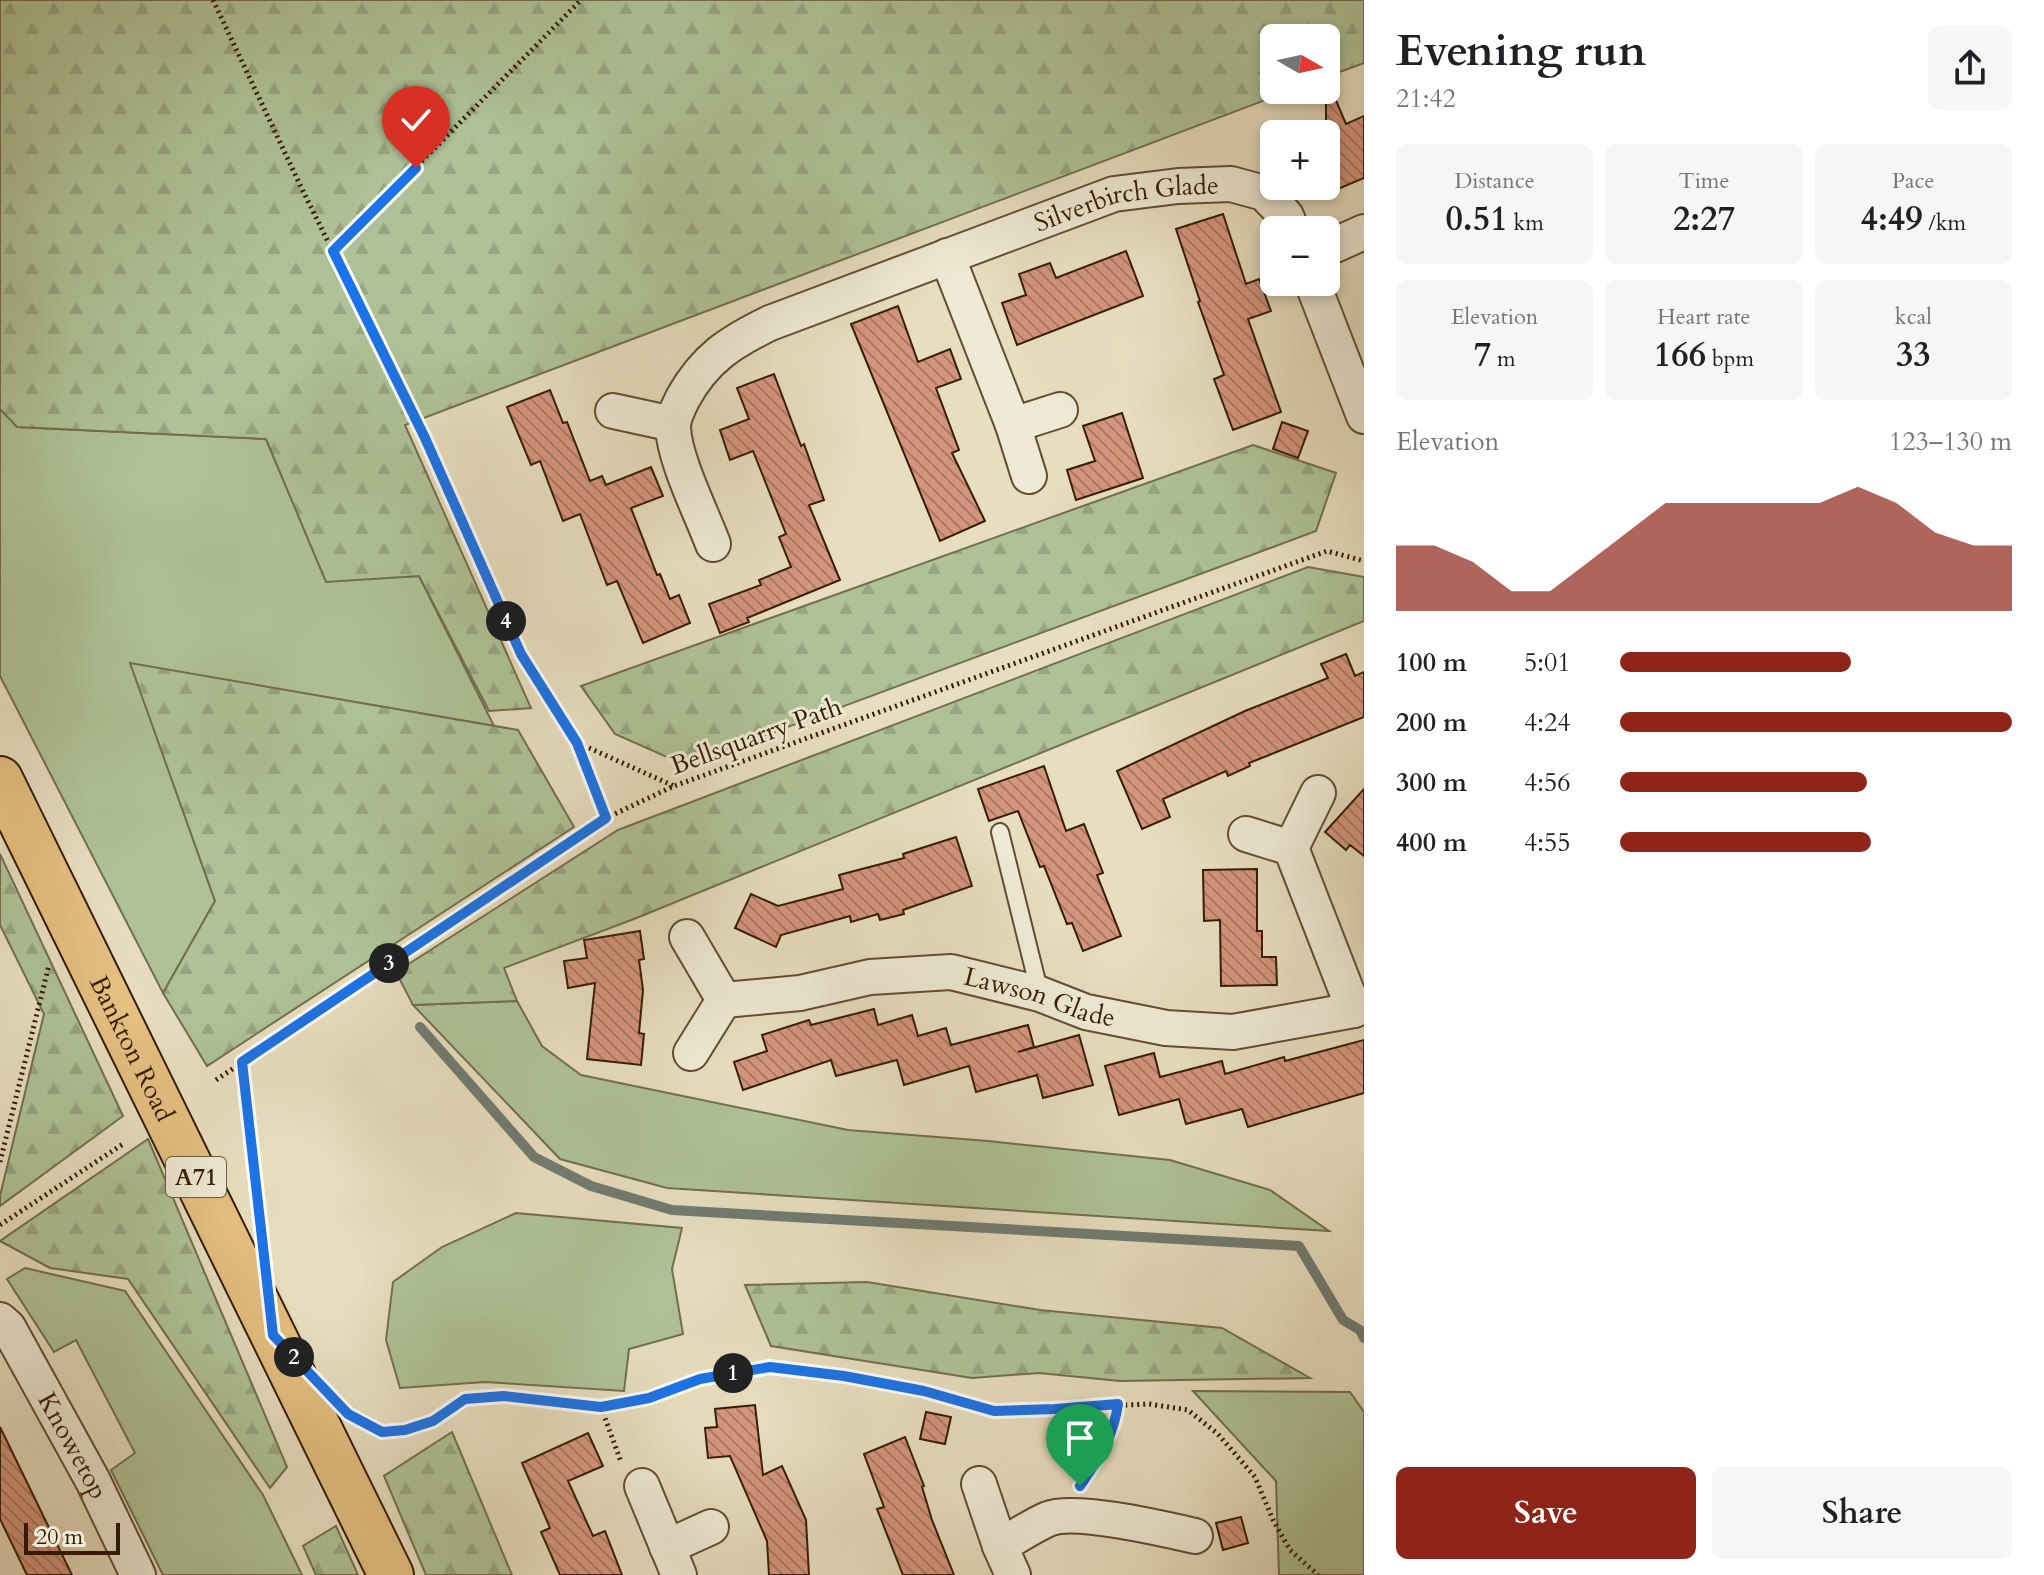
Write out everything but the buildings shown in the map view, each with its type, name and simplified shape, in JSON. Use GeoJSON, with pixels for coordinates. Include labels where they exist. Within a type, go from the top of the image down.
{"type":"FeatureCollection","features":[{"type":"Feature","properties":{"kind":"main road","name":"Bankton Road"},"geometry":{"type":"LineString","coordinates":[[0,779],[391,1575]]}},
{"type":"Feature","properties":{"kind":"street","name":"Silverbirch Glade"},"geometry":{"type":"LineString","coordinates":[[673,424],[697,373],[733,341],[770,323],[1114,194],[1178,186],[1231,184],[1264,193],[1286,216]]}},
{"type":"Feature","properties":{"kind":"street"},"geometry":{"type":"LineString","coordinates":[[1340,243],[1364,232]]}},
{"type":"Feature","properties":{"kind":"street"},"geometry":{"type":"LineString","coordinates":[[947,256],[1013,425],[1029,476]]}},
{"type":"Feature","properties":{"kind":"street"},"geometry":{"type":"LineString","coordinates":[[1317,296],[1364,416]]}},
{"type":"Feature","properties":{"kind":"street"},"geometry":{"type":"LineString","coordinates":[[1013,425],[1060,410]]}},
{"type":"Feature","properties":{"kind":"street"},"geometry":{"type":"LineString","coordinates":[[613,411],[673,424],[678,451],[713,544]]}},
{"type":"Feature","properties":{"kind":"street"},"geometry":{"type":"LineString","coordinates":[[1246,834],[1291,848],[1318,793]]}},
{"type":"Feature","properties":{"kind":"street","name":"Lawson Glade"},"geometry":{"type":"LineString","coordinates":[[724,1000],[800,993],[870,977],[951,972],[1040,994],[1086,1012],[1152,1026],[1233,1032],[1359,1007],[1291,848]]}},
{"type":"Feature","properties":{"kind":"street"},"geometry":{"type":"LineString","coordinates":[[687,937],[724,1000],[691,1053]]}},
{"type":"Feature","properties":{"kind":"street","name":"Knowetop"},"geometry":{"type":"LineString","coordinates":[[0,1320],[8,1327],[93,1481],[138,1575]]}},
{"type":"Feature","properties":{"kind":"street"},"geometry":{"type":"LineString","coordinates":[[979,1484],[1006,1561],[1051,1517],[1134,1523],[1195,1536]]}},
{"type":"Feature","properties":{"kind":"street"},"geometry":{"type":"LineString","coordinates":[[642,1486],[673,1561],[711,1527]]}},
{"type":"Feature","properties":{"kind":"lane"},"geometry":{"type":"LineString","coordinates":[[1000,832],[1040,994]]}},
{"type":"Feature","properties":{"kind":"path"},"geometry":{"type":"LineString","coordinates":[[213,0],[425,438],[521,654],[577,743],[606,818]]}},
{"type":"Feature","properties":{"kind":"path"},"geometry":{"type":"LineString","coordinates":[[333,251],[581,0]]}},
{"type":"Feature","properties":{"kind":"path","name":"Bellsquarry Path"},"geometry":{"type":"LineString","coordinates":[[216,1080],[606,818],[674,786],[1327,551],[1364,561]]}},
{"type":"Feature","properties":{"kind":"path"},"geometry":{"type":"LineString","coordinates":[[577,743],[674,786]]}},
{"type":"Feature","properties":{"kind":"path"},"geometry":{"type":"LineString","coordinates":[[0,1162],[64,908]]}},
{"type":"Feature","properties":{"kind":"path"},"geometry":{"type":"LineString","coordinates":[[242,1062],[261,1229]]}},
{"type":"Feature","properties":{"kind":"path"},"geometry":{"type":"LineString","coordinates":[[0,1225],[123,1144]]}},
{"type":"Feature","properties":{"kind":"path"},"geometry":{"type":"LineString","coordinates":[[348,1414],[382,1432],[405,1430],[433,1421],[465,1399],[504,1396],[601,1407],[649,1398],[700,1379],[770,1367],[844,1376],[924,1391],[994,1411],[1118,1404],[1149,1404],[1188,1410],[1218,1434],[1255,1477],[1290,1550],[1318,1575]]}},
{"type":"Feature","properties":{"kind":"path"},"geometry":{"type":"LineString","coordinates":[[1051,1517],[1080,1486],[1103,1452],[1116,1422],[1118,1404]]}},
{"type":"Feature","properties":{"kind":"path"},"geometry":{"type":"LineString","coordinates":[[601,1407],[626,1475],[642,1486]]}},
{"type":"Feature","properties":{"kind":"green space"},"geometry":{"type":"Polygon","coordinates":[[[0,0],[1364,0],[1364,63],[1340,72],[1340,24],[1260,24],[1260,102],[405,425],[531,708],[489,711],[419,576],[326,582],[266,439],[17,427],[0,409],[0,0]]]}},
{"type":"Feature","properties":{"kind":"green space"},"geometry":{"type":"Polygon","coordinates":[[[0,409],[18,427],[266,439],[326,581],[419,576],[494,726],[131,664],[215,901],[163,993],[0,676],[0,409]]]}},
{"type":"Feature","properties":{"kind":"green space"},"geometry":{"type":"Polygon","coordinates":[[[1253,445],[1336,473],[1316,531],[685,765],[615,734],[581,686],[1253,445]]]}},
{"type":"Feature","properties":{"kind":"green space"},"geometry":{"type":"Polygon","coordinates":[[[1308,567],[1364,577],[1364,621],[634,919],[504,968],[517,1001],[413,1005],[396,972],[618,830],[1308,567]]]}},
{"type":"Feature","properties":{"kind":"green space"},"geometry":{"type":"Polygon","coordinates":[[[130,663],[518,730],[574,827],[207,1066],[163,993],[215,901],[130,663]]]}},
{"type":"Feature","properties":{"kind":"green space"},"geometry":{"type":"Polygon","coordinates":[[[0,854],[123,1116],[0,1206],[44,1014],[0,925],[0,854]]]}},
{"type":"Feature","properties":{"kind":"green space"},"geometry":{"type":"Polygon","coordinates":[[[517,1001],[542,1046],[581,1075],[848,1130],[1170,1160],[1270,1190],[1329,1231],[667,1188],[560,1159],[413,1005],[517,1001]]]}},
{"type":"Feature","properties":{"kind":"green space"},"geometry":{"type":"Polygon","coordinates":[[[148,1139],[287,1467],[270,1488],[128,1279],[50,1268],[0,1241],[148,1139]]]}},
{"type":"Feature","properties":{"kind":"green space"},"geometry":{"type":"Polygon","coordinates":[[[516,1213],[682,1228],[672,1269],[683,1334],[629,1349],[624,1391],[485,1382],[400,1388],[386,1340],[393,1282],[442,1247],[516,1213]]]}},
{"type":"Feature","properties":{"kind":"green space"},"geometry":{"type":"Polygon","coordinates":[[[25,1268],[125,1291],[263,1495],[302,1575],[163,1575],[111,1470],[135,1453],[76,1340],[54,1352],[7,1279],[25,1268]]]}},
{"type":"Feature","properties":{"kind":"green space"},"geometry":{"type":"Polygon","coordinates":[[[867,1282],[1040,1310],[1222,1328],[1310,1378],[1120,1381],[1039,1373],[972,1378],[771,1346],[745,1285],[867,1282]]]}},
{"type":"Feature","properties":{"kind":"green space"},"geometry":{"type":"Polygon","coordinates":[[[1193,1391],[1350,1392],[1364,1412],[1364,1575],[1279,1575],[1276,1481],[1193,1391]]]}},
{"type":"Feature","properties":{"kind":"green space"},"geometry":{"type":"Polygon","coordinates":[[[452,1432],[512,1575],[426,1575],[384,1476],[452,1432]]]}},
{"type":"Feature","properties":{"kind":"green space"},"geometry":{"type":"Polygon","coordinates":[[[336,1526],[358,1575],[316,1575],[303,1546],[336,1526]]]}},
{"type":"Feature","properties":{"kind":"waterway"},"geometry":{"type":"LineString","coordinates":[[420,1027],[534,1157],[591,1186],[672,1210],[1299,1246],[1343,1320],[1360,1330],[1364,1338]]}},
{"type":"Feature","properties":{"kind":"route"},"geometry":{"type":"LineString","coordinates":[[416,168],[333,251],[425,438],[521,654],[577,743],[606,818],[242,1062],[273,1335],[348,1414],[382,1432],[405,1430],[433,1421],[465,1399],[504,1396],[601,1407],[649,1398],[700,1379],[770,1367],[844,1376],[924,1391],[994,1411],[1118,1404],[1116,1422],[1103,1452],[1080,1486]]}}]}
